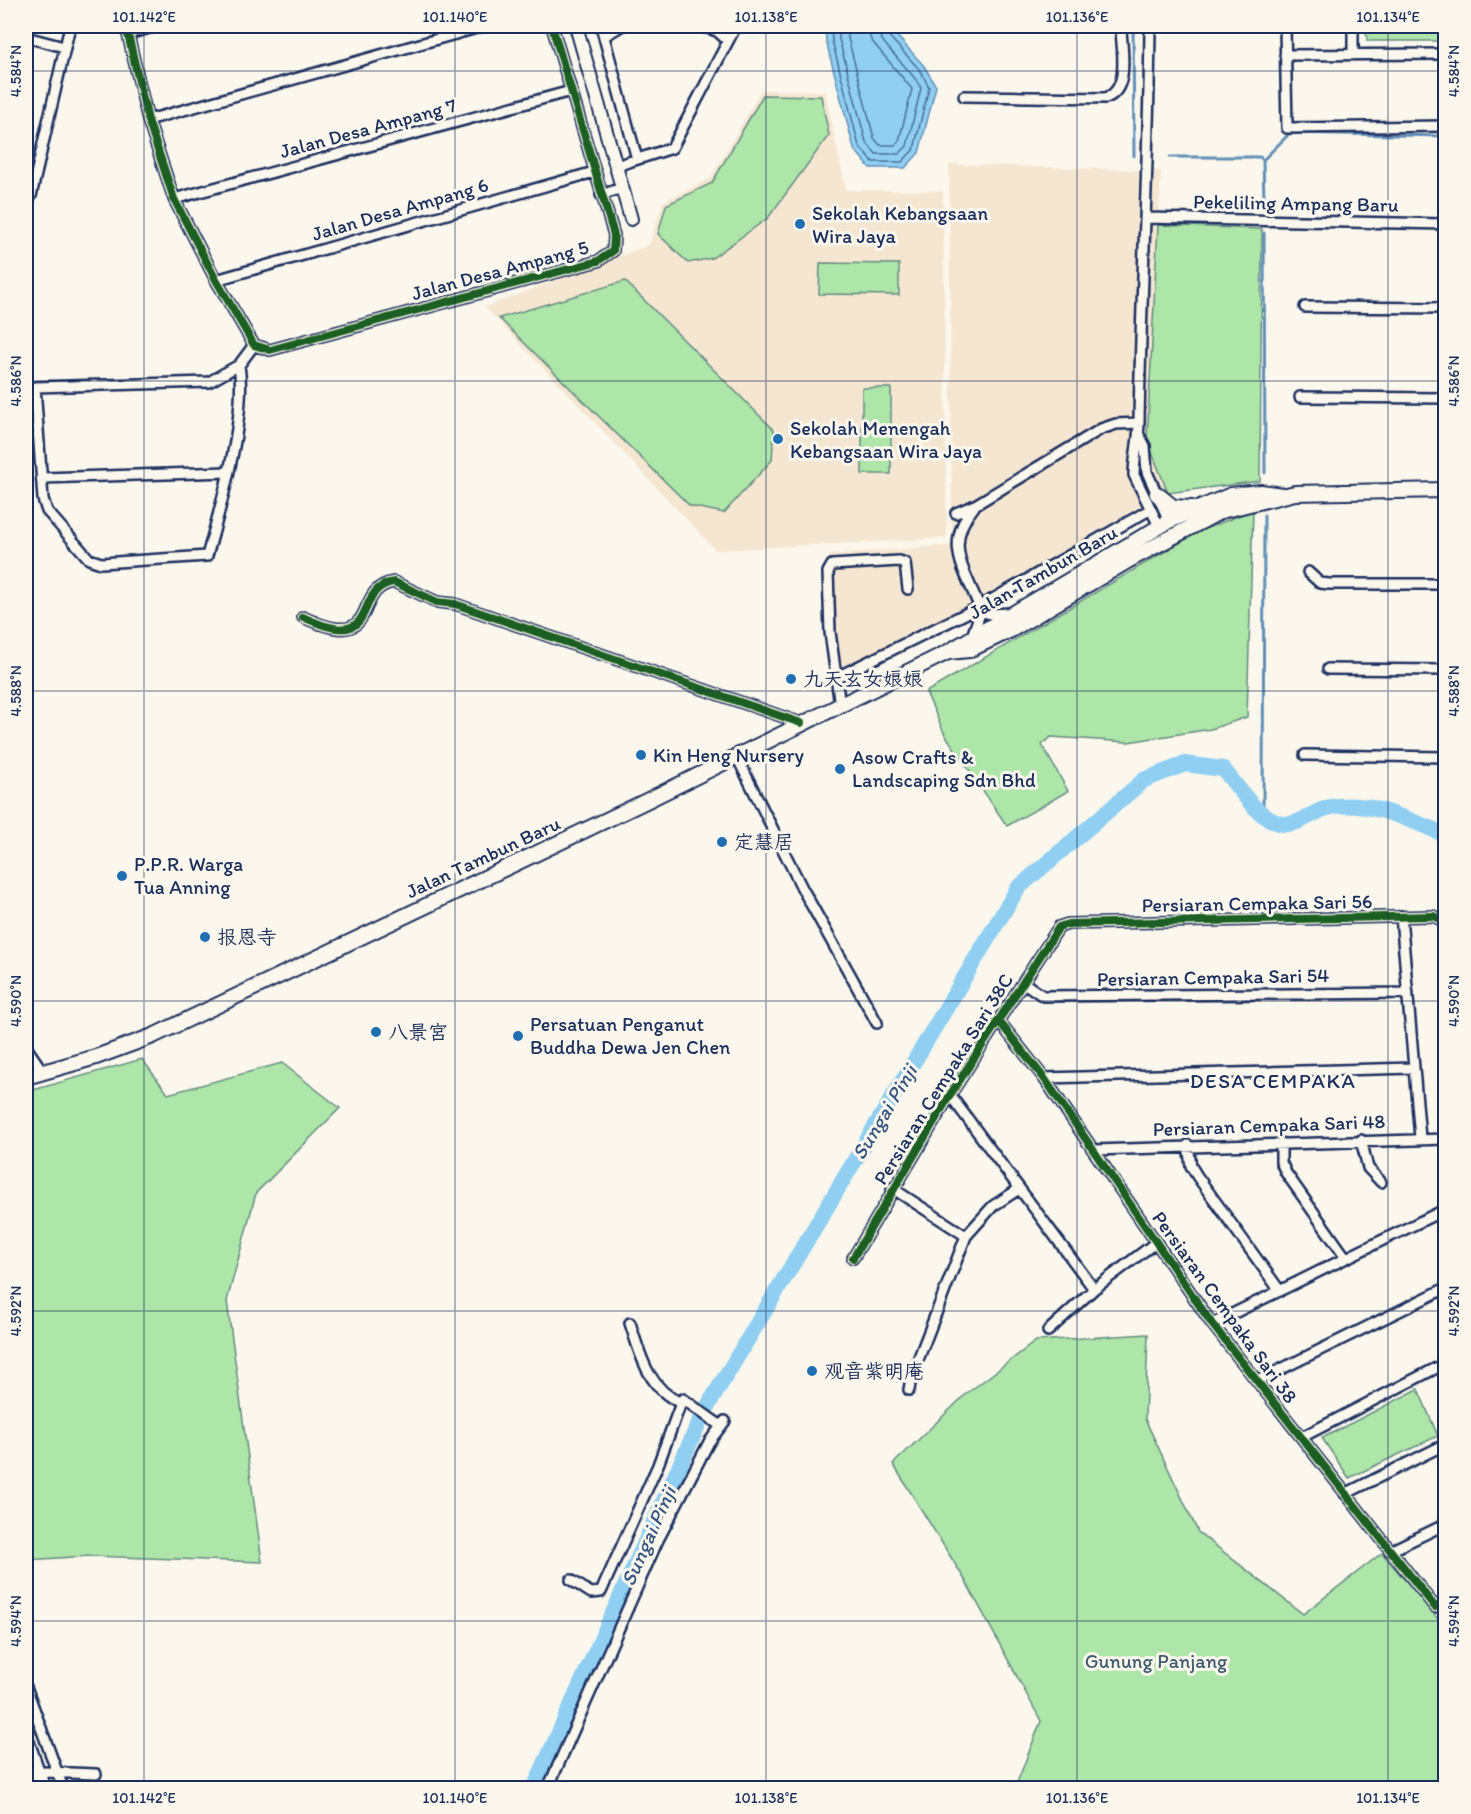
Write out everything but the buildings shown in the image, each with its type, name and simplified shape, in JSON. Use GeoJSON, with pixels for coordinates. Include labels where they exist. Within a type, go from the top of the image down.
{"type":"FeatureCollection","features":[{"type":"Feature","properties":{"kind":"main road"},"geometry":{"type":"LineString","coordinates":[[1131,559],[1165,525],[1206,505],[1247,492],[1282,495],[1446,490]]}},
{"type":"Feature","properties":{"kind":"main road"},"geometry":{"type":"LineString","coordinates":[[1157,494],[1173,507],[1180,509],[1206,505]]}},
{"type":"Feature","properties":{"kind":"main road"},"geometry":{"type":"LineString","coordinates":[[1165,525],[1178,526],[1227,504],[1245,503],[1282,495]]}},
{"type":"Feature","properties":{"kind":"main road"},"geometry":{"type":"LineString","coordinates":[[1131,559],[1194,523],[1245,503]]}},
{"type":"Feature","properties":{"kind":"main road","name":"Jalan Tambun Baru"},"geometry":{"type":"LineString","coordinates":[[26,1077],[125,1047],[180,1024],[840,706],[948,652],[1165,525]]}},
{"type":"Feature","properties":{"kind":"main road","name":"Jalan Tambun Baru"},"geometry":{"type":"LineString","coordinates":[[948,652],[969,650],[1011,630],[1131,559]]}},
{"type":"Feature","properties":{"kind":"main road"},"geometry":{"type":"LineString","coordinates":[[26,1742],[42,1788]]}},
{"type":"Feature","properties":{"kind":"street"},"geometry":{"type":"LineString","coordinates":[[26,199],[31,196],[38,169],[70,26]]}},
{"type":"Feature","properties":{"kind":"street"},"geometry":{"type":"LineString","coordinates":[[158,26],[127,29],[148,120],[174,199],[216,280],[255,345],[239,365],[209,382],[35,387],[43,499],[47,511],[89,559],[101,563],[207,556],[228,472],[243,386],[239,365]]}},
{"type":"Feature","properties":{"kind":"street"},"geometry":{"type":"LineString","coordinates":[[434,26],[438,37]]}},
{"type":"Feature","properties":{"kind":"street"},"geometry":{"type":"LineString","coordinates":[[148,120],[484,26]]}},
{"type":"Feature","properties":{"kind":"street","name":"Jalan Desa Ampang 5"},"geometry":{"type":"LineString","coordinates":[[255,345],[270,350],[607,257],[613,251],[614,235],[552,26]]}},
{"type":"Feature","properties":{"kind":"street"},"geometry":{"type":"LineString","coordinates":[[576,26],[631,219]]}},
{"type":"Feature","properties":{"kind":"street"},"geometry":{"type":"LineString","coordinates":[[601,26],[637,159]]}},
{"type":"Feature","properties":{"kind":"street"},"geometry":{"type":"LineString","coordinates":[[604,36],[621,26]]}},
{"type":"Feature","properties":{"kind":"street"},"geometry":{"type":"LineString","coordinates":[[700,26],[717,31],[728,41]]}},
{"type":"Feature","properties":{"kind":"street"},"geometry":{"type":"LineString","coordinates":[[616,166],[672,148],[736,26]]}},
{"type":"Feature","properties":{"kind":"street"},"geometry":{"type":"LineString","coordinates":[[964,96],[1106,98],[1119,90],[1121,82],[1121,26]]}},
{"type":"Feature","properties":{"kind":"street"},"geometry":{"type":"LineString","coordinates":[[1150,26],[1139,435],[1136,441],[1134,476],[1151,509],[1165,525]]}},
{"type":"Feature","properties":{"kind":"street"},"geometry":{"type":"LineString","coordinates":[[1285,26],[1287,128],[1446,126]]}},
{"type":"Feature","properties":{"kind":"street"},"geometry":{"type":"LineString","coordinates":[[1353,26],[1353,55]]}},
{"type":"Feature","properties":{"kind":"street"},"geometry":{"type":"LineString","coordinates":[[26,37],[64,47]]}},
{"type":"Feature","properties":{"kind":"street"},"geometry":{"type":"LineString","coordinates":[[1286,55],[1446,54]]}},
{"type":"Feature","properties":{"kind":"street","name":"Jalan Desa Ampang 7"},"geometry":{"type":"LineString","coordinates":[[174,199],[571,91]]}},
{"type":"Feature","properties":{"kind":"street","name":"Jalan Desa Ampang 6"},"geometry":{"type":"LineString","coordinates":[[216,280],[594,172]]}},
{"type":"Feature","properties":{"kind":"street"},"geometry":{"type":"LineString","coordinates":[[601,195],[622,188]]}},
{"type":"Feature","properties":{"kind":"street","name":"Pekeliling Ampang Baru"},"geometry":{"type":"LineString","coordinates":[[1146,218],[1446,224]]}},
{"type":"Feature","properties":{"kind":"street"},"geometry":{"type":"LineString","coordinates":[[1305,307],[1446,308]]}},
{"type":"Feature","properties":{"kind":"street"},"geometry":{"type":"LineString","coordinates":[[1300,397],[1446,398]]}},
{"type":"Feature","properties":{"kind":"street"},"geometry":{"type":"LineString","coordinates":[[956,513],[975,505],[1101,429],[1116,424],[1139,423]]}},
{"type":"Feature","properties":{"kind":"street"},"geometry":{"type":"LineString","coordinates":[[1139,435],[1145,446],[1147,472],[1157,494],[1165,525]]}},
{"type":"Feature","properties":{"kind":"street"},"geometry":{"type":"LineString","coordinates":[[43,478],[228,472]]}},
{"type":"Feature","properties":{"kind":"street"},"geometry":{"type":"LineString","coordinates":[[972,636],[980,609],[965,573],[957,545],[962,522],[975,505]]}},
{"type":"Feature","properties":{"kind":"street"},"geometry":{"type":"LineString","coordinates":[[837,676],[980,609],[1151,509]]}},
{"type":"Feature","properties":{"kind":"street"},"geometry":{"type":"LineString","coordinates":[[840,706],[830,633],[828,572],[832,565],[899,561],[905,563],[907,568],[908,589]]}},
{"type":"Feature","properties":{"kind":"street"},"geometry":{"type":"LineString","coordinates":[[1308,573],[1320,583],[1329,584],[1446,584]]}},
{"type":"Feature","properties":{"kind":"street"},"geometry":{"type":"LineString","coordinates":[[303,616],[328,628],[346,630],[357,623],[381,588],[394,582],[437,602],[455,604],[801,723]]}},
{"type":"Feature","properties":{"kind":"street"},"geometry":{"type":"LineString","coordinates":[[980,609],[1000,614],[1016,612]]}},
{"type":"Feature","properties":{"kind":"street"},"geometry":{"type":"LineString","coordinates":[[1328,669],[1446,670]]}},
{"type":"Feature","properties":{"kind":"street"},"geometry":{"type":"LineString","coordinates":[[736,755],[802,888],[877,1023]]}},
{"type":"Feature","properties":{"kind":"street"},"geometry":{"type":"LineString","coordinates":[[1305,755],[1446,757]]}},
{"type":"Feature","properties":{"kind":"street"},"geometry":{"type":"LineString","coordinates":[[1401,916],[1420,1138]]}},
{"type":"Feature","properties":{"kind":"street","name":"Persiaran Cempaka Sari 56"},"geometry":{"type":"LineString","coordinates":[[1068,924],[1401,916],[1433,916],[1446,922]]}},
{"type":"Feature","properties":{"kind":"street","name":"Persiaran Cempaka Sari 38C"},"geometry":{"type":"LineString","coordinates":[[853,1258],[892,1188],[998,1020],[1059,927],[1068,924]]}},
{"type":"Feature","properties":{"kind":"street","name":"Persiaran Cempaka Sari 54"},"geometry":{"type":"LineString","coordinates":[[1024,982],[1043,996],[1408,993]]}},
{"type":"Feature","properties":{"kind":"street","name":"Persiaran Cempaka Sari 38"},"geometry":{"type":"LineString","coordinates":[[998,1020],[1044,1078],[1212,1324],[1435,1607],[1446,1604]]}},
{"type":"Feature","properties":{"kind":"street"},"geometry":{"type":"LineString","coordinates":[[26,1047],[43,1072]]}},
{"type":"Feature","properties":{"kind":"street"},"geometry":{"type":"LineString","coordinates":[[1044,1078],[1414,1068]]}},
{"type":"Feature","properties":{"kind":"street"},"geometry":{"type":"LineString","coordinates":[[950,1095],[1094,1289]]}},
{"type":"Feature","properties":{"kind":"street","name":"Persiaran Cempaka Sari 48"},"geometry":{"type":"LineString","coordinates":[[1094,1150],[1188,1145],[1446,1139]]}},
{"type":"Feature","properties":{"kind":"street"},"geometry":{"type":"LineString","coordinates":[[1361,1140],[1368,1168],[1381,1182]]}},
{"type":"Feature","properties":{"kind":"street"},"geometry":{"type":"LineString","coordinates":[[1281,1143],[1281,1162],[1286,1173],[1346,1258]]}},
{"type":"Feature","properties":{"kind":"street"},"geometry":{"type":"LineString","coordinates":[[1188,1145],[1191,1166],[1197,1176],[1280,1291]]}},
{"type":"Feature","properties":{"kind":"street","name":"Persiaran Cempaka Sari 38C"},"geometry":{"type":"LineString","coordinates":[[892,1188],[966,1236]]}},
{"type":"Feature","properties":{"kind":"street"},"geometry":{"type":"LineString","coordinates":[[909,1390],[911,1378],[966,1236],[993,1206],[1019,1190]]}},
{"type":"Feature","properties":{"kind":"street"},"geometry":{"type":"LineString","coordinates":[[1212,1324],[1446,1209]]}},
{"type":"Feature","properties":{"kind":"street"},"geometry":{"type":"LineString","coordinates":[[1048,1331],[1094,1289],[1155,1243]]}},
{"type":"Feature","properties":{"kind":"street"},"geometry":{"type":"LineString","coordinates":[[1257,1381],[1446,1288]]}},
{"type":"Feature","properties":{"kind":"street"},"geometry":{"type":"LineString","coordinates":[[630,1323],[651,1377],[661,1392],[681,1403]]}},
{"type":"Feature","properties":{"kind":"street"},"geometry":{"type":"LineString","coordinates":[[1302,1437],[1446,1363]]}},
{"type":"Feature","properties":{"kind":"street"},"geometry":{"type":"LineString","coordinates":[[548,1788],[658,1540],[709,1442],[723,1424],[712,1420],[682,1399],[658,1465],[601,1593],[591,1593],[571,1580]]}},
{"type":"Feature","properties":{"kind":"street"},"geometry":{"type":"LineString","coordinates":[[1345,1494],[1446,1444]]}},
{"type":"Feature","properties":{"kind":"street"},"geometry":{"type":"LineString","coordinates":[[1390,1551],[1446,1524]]}},
{"type":"Feature","properties":{"kind":"street"},"geometry":{"type":"LineString","coordinates":[[26,1687],[63,1788]]}},
{"type":"Feature","properties":{"kind":"street"},"geometry":{"type":"LineString","coordinates":[[44,1772],[96,1774]]}},
{"type":"Feature","properties":{"kind":"shaded area","name":"Sekolah Menengah Kebangsaan Wira Jaya"},"geometry":{"type":"Polygon","coordinates":[[[761,90],[825,91],[846,190],[943,191],[947,538],[716,550],[485,307],[649,245],[663,202],[711,178],[761,90]]]}},
{"type":"Feature","properties":{"kind":"shaded area"},"geometry":{"type":"Polygon","coordinates":[[[949,164],[1161,171],[1147,440],[1171,501],[835,681],[829,555],[952,545],[949,164]]]}},
{"type":"Feature","properties":{"kind":"green space"},"geometry":{"type":"Polygon","coordinates":[[[1366,26],[1445,26],[1445,41],[1367,41],[1366,26]]]}},
{"type":"Feature","properties":{"kind":"green space"},"geometry":{"type":"Polygon","coordinates":[[[763,95],[821,96],[829,135],[768,218],[712,258],[688,263],[658,234],[666,205],[712,183],[763,95]]]}},
{"type":"Feature","properties":{"kind":"green space"},"geometry":{"type":"Polygon","coordinates":[[[1158,225],[1262,229],[1260,481],[1168,493],[1147,440],[1158,225]]]}},
{"type":"Feature","properties":{"kind":"green space"},"geometry":{"type":"Polygon","coordinates":[[[820,263],[899,264],[899,295],[819,294],[820,263]]]}},
{"type":"Feature","properties":{"kind":"green space"},"geometry":{"type":"Polygon","coordinates":[[[625,281],[774,430],[772,460],[724,513],[690,506],[499,318],[625,281]]]}},
{"type":"Feature","properties":{"kind":"green space"},"geometry":{"type":"Polygon","coordinates":[[[862,388],[891,388],[891,474],[862,474],[862,388]]]}},
{"type":"Feature","properties":{"kind":"green space"},"geometry":{"type":"Polygon","coordinates":[[[1253,510],[1247,717],[1211,729],[1128,742],[1051,737],[1042,745],[1068,791],[1007,826],[944,733],[926,692],[1200,531],[1253,510]]]}},
{"type":"Feature","properties":{"kind":"green space"},"geometry":{"type":"Polygon","coordinates":[[[142,1059],[168,1094],[282,1063],[340,1108],[256,1193],[227,1301],[262,1562],[90,1556],[26,1560],[26,1092],[142,1059]]]}},
{"type":"Feature","properties":{"kind":"green space","name":"Gunung Panjang"},"geometry":{"type":"Polygon","coordinates":[[[1148,1334],[1145,1419],[1198,1532],[1303,1614],[1382,1553],[1445,1627],[1445,1788],[1015,1788],[1041,1721],[965,1580],[893,1464],[966,1394],[1036,1341],[1148,1334]]]}},
{"type":"Feature","properties":{"kind":"green space"},"geometry":{"type":"Polygon","coordinates":[[[1418,1389],[1438,1436],[1349,1478],[1322,1438],[1418,1389]]]}},
{"type":"Feature","properties":{"kind":"water"},"geometry":{"type":"Polygon","coordinates":[[[825,26],[888,26],[924,66],[936,86],[919,153],[905,168],[870,168],[854,149],[826,41],[825,26]]]}},
{"type":"Feature","properties":{"kind":"waterway"},"geometry":{"type":"LineString","coordinates":[[1133,26],[1134,156]]}},
{"type":"Feature","properties":{"kind":"waterway"},"geometry":{"type":"LineString","coordinates":[[1264,200],[1263,160],[1290,133],[1446,136]]}},
{"type":"Feature","properties":{"kind":"waterway"},"geometry":{"type":"LineString","coordinates":[[1170,157],[1260,157],[1263,160]]}},
{"type":"Feature","properties":{"kind":"waterway"},"geometry":{"type":"LineString","coordinates":[[1264,233],[1265,473]]}},
{"type":"Feature","properties":{"kind":"waterway"},"geometry":{"type":"LineString","coordinates":[[1263,816],[1264,515]]}},
{"type":"Feature","properties":{"kind":"waterway","name":"Sungai Pinji"},"geometry":{"type":"LineString","coordinates":[[534,1788],[703,1414],[1018,888],[1144,780],[1185,764],[1223,769],[1255,808],[1279,823],[1293,823],[1331,807],[1361,806],[1390,813],[1446,835]]}},
{"type":"Feature","properties":{"kind":"tunnel"},"geometry":{"type":"LineString","coordinates":[[26,1778],[42,1772]]}},
{"type":"Feature","properties":{"kind":"cycle path"},"geometry":{"type":"LineString","coordinates":[[126,26],[148,120],[174,199],[216,280],[254,345],[270,350],[598,261],[613,251],[614,235],[552,26]]}},
{"type":"Feature","properties":{"kind":"cycle path"},"geometry":{"type":"LineString","coordinates":[[303,617],[328,627],[345,628],[356,624],[373,595],[381,587],[394,582],[437,602],[455,604],[801,723]]}},
{"type":"Feature","properties":{"kind":"cycle path"},"geometry":{"type":"LineString","coordinates":[[853,1258],[950,1095],[1059,927],[1068,924],[1433,916],[1446,922]]}},
{"type":"Feature","properties":{"kind":"cycle path"},"geometry":{"type":"LineString","coordinates":[[998,1020],[1044,1078],[1212,1324],[1435,1607],[1446,1604]]}},
{"type":"Feature","properties":{"kind":"place","name":"Sekolah Kebangsaan Wira Jaya"},"geometry":{"type":"Point","coordinates":[800,224]}},
{"type":"Feature","properties":{"kind":"place","name":"Sekolah Menengah Kebangsaan Wira Jaya"},"geometry":{"type":"Point","coordinates":[778,439]}},
{"type":"Feature","properties":{"kind":"place","name":"九天玄女娘娘"},"geometry":{"type":"Point","coordinates":[791,679]}},
{"type":"Feature","properties":{"kind":"place","name":"Kin Heng Nursery"},"geometry":{"type":"Point","coordinates":[641,755]}},
{"type":"Feature","properties":{"kind":"place","name":"Asow Crafts & Landscaping Sdn Bhd"},"geometry":{"type":"Point","coordinates":[840,769]}},
{"type":"Feature","properties":{"kind":"place","name":"定慧居"},"geometry":{"type":"Point","coordinates":[722,842]}},
{"type":"Feature","properties":{"kind":"place","name":"P.P.R. Warga Tua Anning"},"geometry":{"type":"Point","coordinates":[122,876]}},
{"type":"Feature","properties":{"kind":"place","name":"报恩寺"},"geometry":{"type":"Point","coordinates":[205,937]}},
{"type":"Feature","properties":{"kind":"place","name":"八景宫"},"geometry":{"type":"Point","coordinates":[376,1032]}},
{"type":"Feature","properties":{"kind":"place","name":"Persatuan Penganut Buddha Dewa Jen Chen"},"geometry":{"type":"Point","coordinates":[518,1036]}},
{"type":"Feature","properties":{"kind":"place","name":"观音紫明庵"},"geometry":{"type":"Point","coordinates":[812,1371]}},
{"type":"Feature","properties":{"kind":"district","name":"DESA CEMPAKA"},"geometry":{"type":"Point","coordinates":[1273,1080]}}]}
